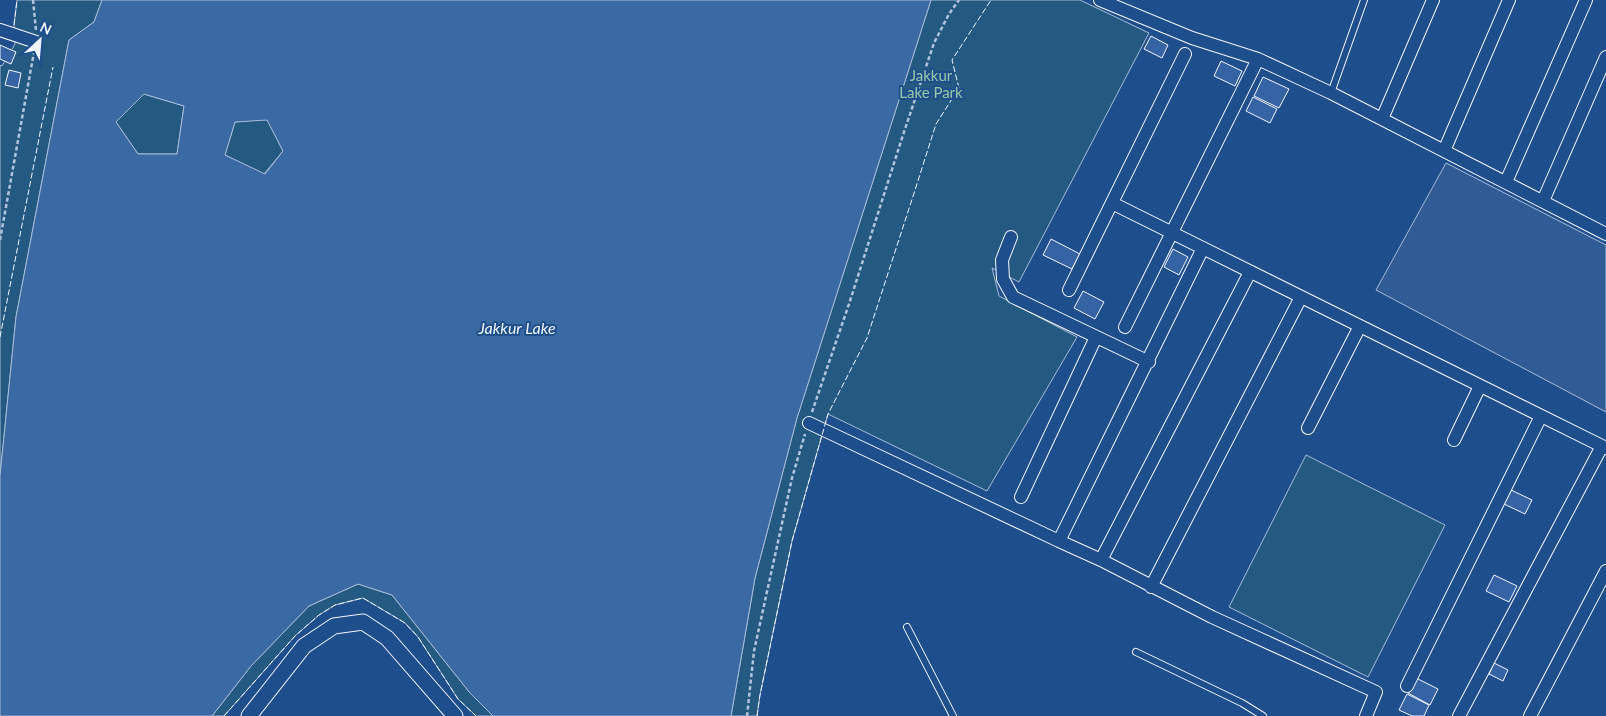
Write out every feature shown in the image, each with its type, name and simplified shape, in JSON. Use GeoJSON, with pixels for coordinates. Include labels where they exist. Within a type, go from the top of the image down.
{"type":"FeatureCollection","features":[{"type":"Feature","properties":{"kind":"street"},"geometry":{"type":"LineString","coordinates":[[1100,0],[1192,38],[1258,59],[1331,93],[1606,234]]}},
{"type":"Feature","properties":{"kind":"street"},"geometry":{"type":"LineString","coordinates":[[1382,119],[1433,0]]}},
{"type":"Feature","properties":{"kind":"street"},"geometry":{"type":"LineString","coordinates":[[1444,151],[1509,0]]}},
{"type":"Feature","properties":{"kind":"street"},"geometry":{"type":"LineString","coordinates":[[1506,182],[1586,0]]}},
{"type":"Feature","properties":{"kind":"street"},"geometry":{"type":"LineString","coordinates":[[0,30],[36,42]]}},
{"type":"Feature","properties":{"kind":"street"},"geometry":{"type":"LineString","coordinates":[[1069,290],[1185,54]]}},
{"type":"Feature","properties":{"kind":"street"},"geometry":{"type":"LineString","coordinates":[[1543,201],[1606,57]]}},
{"type":"Feature","properties":{"kind":"street"},"geometry":{"type":"LineString","coordinates":[[1125,327],[1258,59]]}},
{"type":"Feature","properties":{"kind":"street"},"geometry":{"type":"LineString","coordinates":[[1112,203],[1604,447],[1459,716]]}},
{"type":"Feature","properties":{"kind":"street"},"geometry":{"type":"LineString","coordinates":[[1011,237],[1002,260],[1003,279],[1013,297],[1149,362]]}},
{"type":"Feature","properties":{"kind":"street"},"geometry":{"type":"LineString","coordinates":[[1059,541],[1149,362],[1203,248]]}},
{"type":"Feature","properties":{"kind":"street"},"geometry":{"type":"LineString","coordinates":[[1101,560],[1250,272]]}},
{"type":"Feature","properties":{"kind":"street"},"geometry":{"type":"LineString","coordinates":[[1151,587],[1301,296]]}},
{"type":"Feature","properties":{"kind":"street"},"geometry":{"type":"LineString","coordinates":[[1308,428],[1360,326]]}},
{"type":"Feature","properties":{"kind":"street"},"geometry":{"type":"LineString","coordinates":[[1020,497],[1096,337]]}},
{"type":"Feature","properties":{"kind":"street"},"geometry":{"type":"LineString","coordinates":[[1454,440],[1480,386]]}},
{"type":"Feature","properties":{"kind":"street"},"geometry":{"type":"LineString","coordinates":[[1407,686],[1541,416]]}},
{"type":"Feature","properties":{"kind":"street"},"geometry":{"type":"LineString","coordinates":[[809,423],[1101,560],[1212,617],[1376,692],[1366,716]]}},
{"type":"Feature","properties":{"kind":"street"},"geometry":{"type":"LineString","coordinates":[[1530,716],[1606,571]]}},
{"type":"Feature","properties":{"kind":"street"},"geometry":{"type":"LineString","coordinates":[[249,716],[304,646],[334,626],[363,622],[387,638],[455,716]]}},
{"type":"Feature","properties":{"kind":"lane"},"geometry":{"type":"LineString","coordinates":[[1331,93],[1364,0]]}},
{"type":"Feature","properties":{"kind":"lane"},"geometry":{"type":"LineString","coordinates":[[907,627],[953,716]]}},
{"type":"Feature","properties":{"kind":"lane"},"geometry":{"type":"LineString","coordinates":[[1136,652],[1242,703],[1263,716]]}},
{"type":"Feature","properties":{"kind":"path"},"geometry":{"type":"LineString","coordinates":[[0,240],[36,42],[33,0]]}},
{"type":"Feature","properties":{"kind":"path"},"geometry":{"type":"LineString","coordinates":[[746,716],[756,642],[792,478],[934,42],[949,14],[960,0]]}},
{"type":"Feature","properties":{"kind":"green space"},"geometry":{"type":"Polygon","coordinates":[[[17,0],[102,0],[94,22],[69,40],[16,317],[0,476],[0,65],[2,66],[15,44],[14,25],[17,0]]]}},
{"type":"Feature","properties":{"kind":"green space","name":"Jakkur Lake Park"},"geometry":{"type":"Polygon","coordinates":[[[931,0],[1080,0],[1149,33],[1019,282],[992,268],[999,296],[1077,337],[987,491],[828,414],[792,541],[757,716],[731,716],[755,578],[797,418],[931,0]]]}},
{"type":"Feature","properties":{"kind":"green space"},"geometry":{"type":"Polygon","coordinates":[[[144,94],[184,106],[177,154],[138,154],[116,122],[144,94]]]}},
{"type":"Feature","properties":{"kind":"green space"},"geometry":{"type":"Polygon","coordinates":[[[267,119],[283,151],[264,174],[225,155],[235,122],[267,119]]]}},
{"type":"Feature","properties":{"kind":"green space"},"geometry":{"type":"Polygon","coordinates":[[[1306,455],[1445,525],[1368,677],[1229,607],[1306,455]]]}},
{"type":"Feature","properties":{"kind":"green space"},"geometry":{"type":"Polygon","coordinates":[[[358,584],[392,595],[470,693],[493,716],[476,716],[458,699],[418,637],[405,623],[363,598],[335,605],[319,615],[295,636],[224,716],[212,716],[251,666],[309,606],[358,584]]]}},
{"type":"Feature","properties":{"kind":"shaded area"},"geometry":{"type":"Polygon","coordinates":[[[1446,163],[1606,245],[1606,412],[1376,290],[1446,163]]]}},
{"type":"Feature","properties":{"kind":"water","name":"Jakkur Lake"},"geometry":{"type":"Polygon","coordinates":[[[102,0],[931,0],[797,418],[755,578],[731,716],[493,716],[470,693],[392,595],[358,584],[309,606],[251,666],[212,716],[0,716],[0,476],[16,317],[69,40],[94,22],[102,0]],[[144,94],[116,122],[138,154],[177,154],[184,106],[144,94]],[[267,120],[235,122],[225,155],[265,174],[283,151],[267,120]]]}},
{"type":"Feature","properties":{"kind":"building"},"geometry":{"type":"Polygon","coordinates":[[[1151,36],[1168,45],[1162,58],[1144,49],[1151,36]]]}},
{"type":"Feature","properties":{"kind":"building"},"geometry":{"type":"Polygon","coordinates":[[[0,45],[16,52],[11,64],[0,59],[0,45]]]}},
{"type":"Feature","properties":{"kind":"building"},"geometry":{"type":"Polygon","coordinates":[[[1221,61],[1242,71],[1235,86],[1214,76],[1221,61]]]}},
{"type":"Feature","properties":{"kind":"building"},"geometry":{"type":"Polygon","coordinates":[[[9,70],[21,73],[18,88],[5,85],[9,70]]]}},
{"type":"Feature","properties":{"kind":"building"},"geometry":{"type":"Polygon","coordinates":[[[1263,77],[1289,89],[1279,108],[1254,96],[1263,77]]]}},
{"type":"Feature","properties":{"kind":"building"},"geometry":{"type":"Polygon","coordinates":[[[1253,97],[1277,109],[1270,123],[1246,111],[1253,97]]]}},
{"type":"Feature","properties":{"kind":"building"},"geometry":{"type":"Polygon","coordinates":[[[1051,239],[1080,254],[1072,269],[1043,255],[1051,239]]]}},
{"type":"Feature","properties":{"kind":"building"},"geometry":{"type":"Polygon","coordinates":[[[1173,249],[1188,257],[1179,275],[1164,267],[1173,249]]]}},
{"type":"Feature","properties":{"kind":"building"},"geometry":{"type":"Polygon","coordinates":[[[1083,291],[1104,302],[1095,319],[1074,308],[1083,291]]]}},
{"type":"Feature","properties":{"kind":"building"},"geometry":{"type":"Polygon","coordinates":[[[1511,490],[1532,500],[1525,514],[1504,504],[1511,490]]]}},
{"type":"Feature","properties":{"kind":"building"},"geometry":{"type":"Polygon","coordinates":[[[1494,575],[1517,586],[1509,602],[1486,591],[1494,575]]]}},
{"type":"Feature","properties":{"kind":"building"},"geometry":{"type":"Polygon","coordinates":[[[1494,663],[1508,670],[1503,681],[1489,674],[1494,663]]]}},
{"type":"Feature","properties":{"kind":"building"},"geometry":{"type":"Polygon","coordinates":[[[1416,678],[1438,689],[1430,705],[1408,693],[1416,678]]]}},
{"type":"Feature","properties":{"kind":"building"},"geometry":{"type":"Polygon","coordinates":[[[1407,694],[1429,705],[1424,716],[1412,716],[1399,710],[1407,694]]]}},
{"type":"Feature","properties":{"kind":"fence"},"geometry":{"type":"LineString","coordinates":[[14,25],[17,0]]}},
{"type":"Feature","properties":{"kind":"fence"},"geometry":{"type":"LineString","coordinates":[[757,716],[792,541],[828,414],[867,338],[936,124],[959,88],[952,60],[991,0]]}},
{"type":"Feature","properties":{"kind":"fence"},"geometry":{"type":"LineString","coordinates":[[0,337],[53,67]]}},
{"type":"Feature","properties":{"kind":"fence"},"geometry":{"type":"LineString","coordinates":[[224,716],[295,636],[319,615],[335,605],[363,598],[405,623],[418,637],[458,699],[476,716]]}}]}
